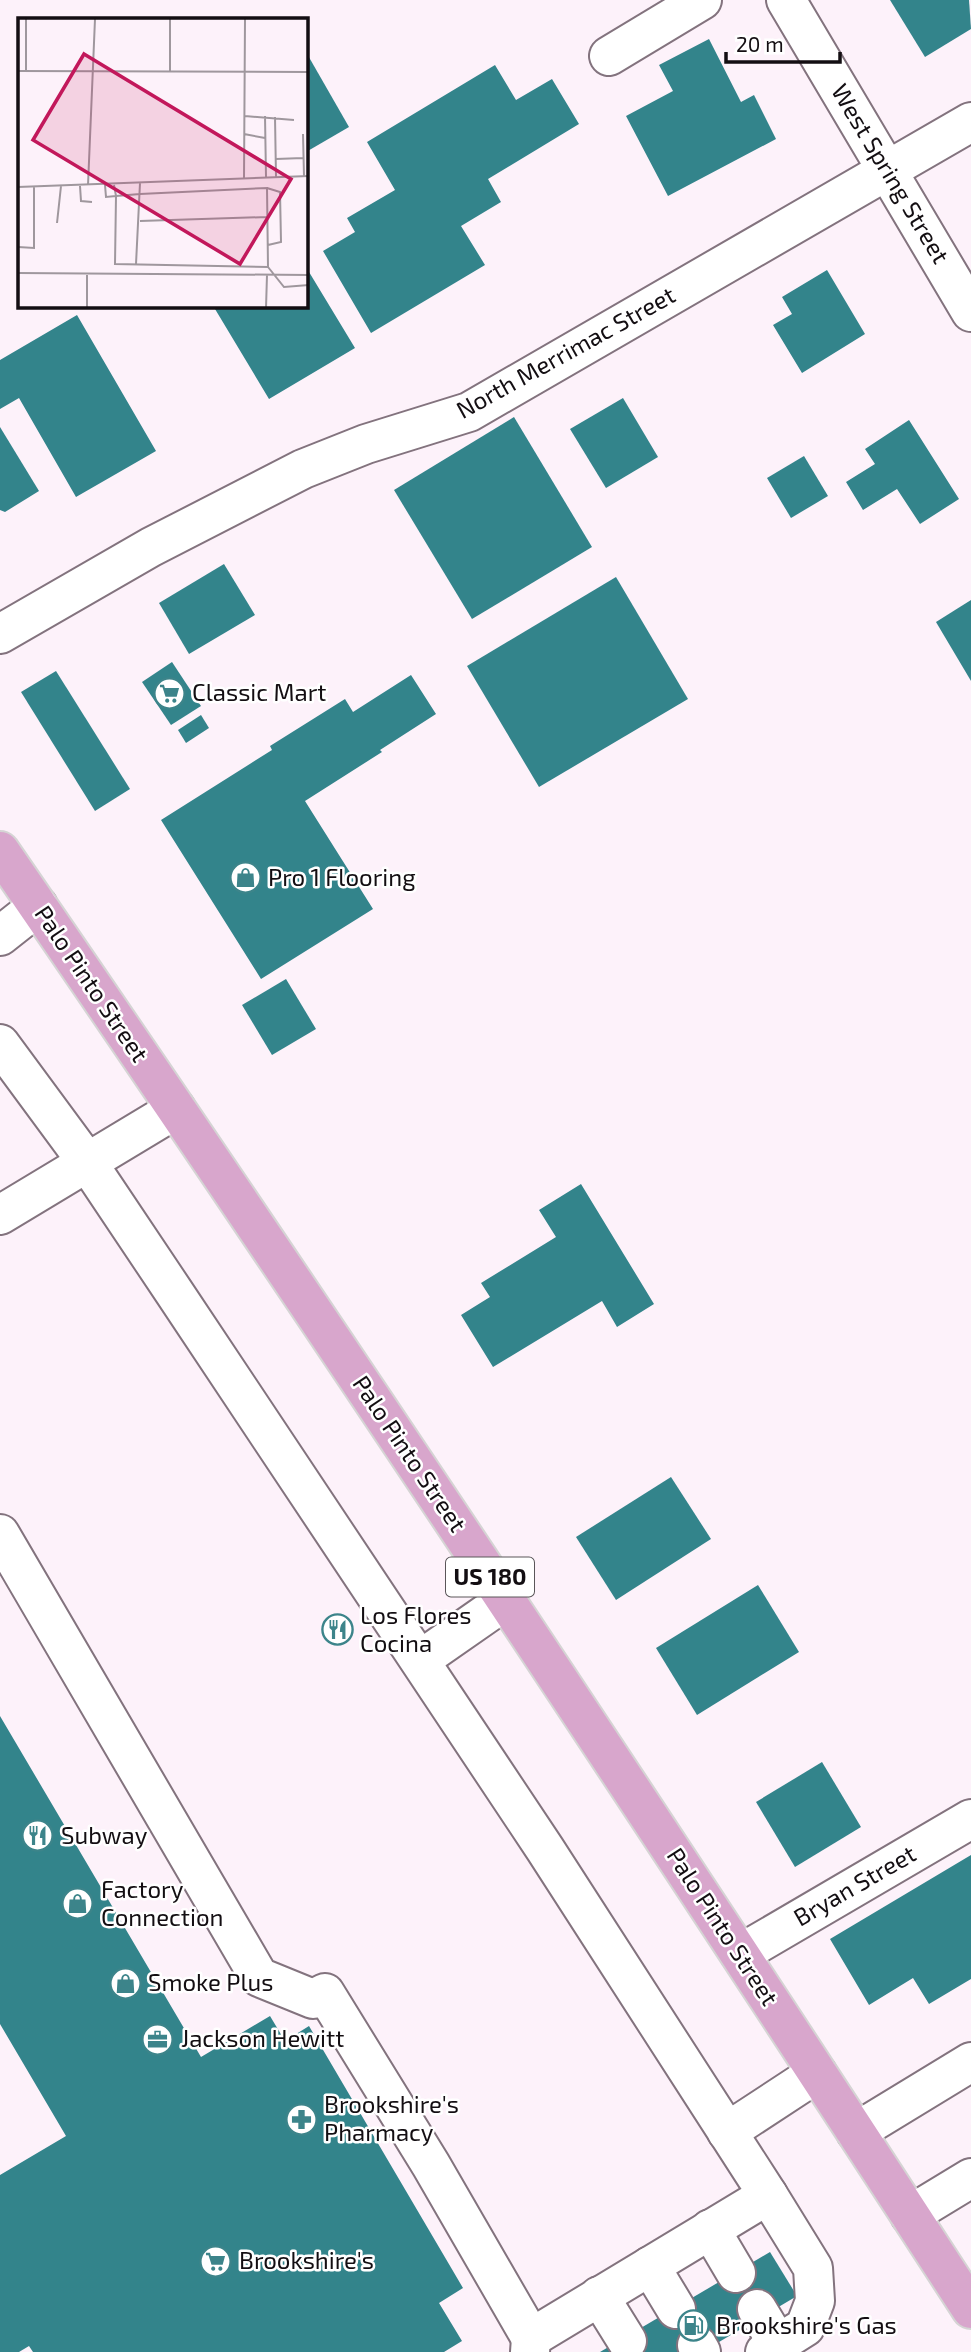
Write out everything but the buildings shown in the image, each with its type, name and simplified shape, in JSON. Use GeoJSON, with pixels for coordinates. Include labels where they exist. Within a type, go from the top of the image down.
{"type":"FeatureCollection","features":[{"type":"Feature","properties":{"kind":"main road","name":"Palo Pinto Street"},"geometry":{"type":"LineString","coordinates":[[0,851],[308,1302],[740,1954],[971,2309]]}},
{"type":"Feature","properties":{"kind":"street"},"geometry":{"type":"LineString","coordinates":[[609,57],[702,0]]}},
{"type":"Feature","properties":{"kind":"street","name":"West Spring Street"},"geometry":{"type":"LineString","coordinates":[[786,0],[971,312]]}},
{"type":"Feature","properties":{"kind":"street","name":"North Merrimac Street"},"geometry":{"type":"LineString","coordinates":[[0,634],[151,547],[303,469],[366,444],[469,412],[971,122]]}},
{"type":"Feature","properties":{"kind":"street"},"geometry":{"type":"LineString","coordinates":[[0,936],[38,906]]}},
{"type":"Feature","properties":{"kind":"street"},"geometry":{"type":"LineString","coordinates":[[0,1044],[87,1162],[545,1849],[813,2268],[815,2301],[805,2327],[771,2348],[757,2309]]}},
{"type":"Feature","properties":{"kind":"street"},"geometry":{"type":"LineString","coordinates":[[0,1214],[176,1110]]}},
{"type":"Feature","properties":{"kind":"street"},"geometry":{"type":"LineString","coordinates":[[0,1534],[259,1977],[313,1999],[325,1993],[431,2165],[530,2345],[599,2296],[768,2194]]}},
{"type":"Feature","properties":{"kind":"street"},"geometry":{"type":"LineString","coordinates":[[419,1660],[506,1601]]}},
{"type":"Feature","properties":{"kind":"street","name":"Bryan Street"},"geometry":{"type":"LineString","coordinates":[[740,1954],[971,1819]]}},
{"type":"Feature","properties":{"kind":"street"},"geometry":{"type":"LineString","coordinates":[[856,2132],[971,2062]]}},
{"type":"Feature","properties":{"kind":"street"},"geometry":{"type":"LineString","coordinates":[[727,2132],[817,2073]]}},
{"type":"Feature","properties":{"kind":"street"},"geometry":{"type":"LineString","coordinates":[[910,2215],[971,2178]]}},
{"type":"Feature","properties":{"kind":"street"},"geometry":{"type":"LineString","coordinates":[[710,2230],[736,2273]]}},
{"type":"Feature","properties":{"kind":"street"},"geometry":{"type":"LineString","coordinates":[[650,2266],[676,2309]]}},
{"type":"Feature","properties":{"kind":"street"},"geometry":{"type":"LineString","coordinates":[[599,2296],[627,2341]]}},
{"type":"Feature","properties":{"kind":"place","name":"Classic Mart"},"geometry":{"type":"Point","coordinates":[169,693]}},
{"type":"Feature","properties":{"kind":"place","name":"Pro 1 Flooring"},"geometry":{"type":"Point","coordinates":[245,878]}},
{"type":"Feature","properties":{"kind":"place","name":"Los Flores Cocina"},"geometry":{"type":"Point","coordinates":[337,1630]}},
{"type":"Feature","properties":{"kind":"place","name":"Subway"},"geometry":{"type":"Point","coordinates":[38,1836]}},
{"type":"Feature","properties":{"kind":"place","name":"Factory Connection"},"geometry":{"type":"Point","coordinates":[78,1904]}},
{"type":"Feature","properties":{"kind":"place","name":"Smoke Plus"},"geometry":{"type":"Point","coordinates":[125,1983]}},
{"type":"Feature","properties":{"kind":"place","name":"Jackson Hewitt"},"geometry":{"type":"Point","coordinates":[158,2039]}},
{"type":"Feature","properties":{"kind":"place","name":"Brookshire's Pharmacy"},"geometry":{"type":"Point","coordinates":[301,2119]}},
{"type":"Feature","properties":{"kind":"place","name":"Brookshire's"},"geometry":{"type":"Point","coordinates":[216,2261]}},
{"type":"Feature","properties":{"kind":"place","name":"Brookshire's Gas"},"geometry":{"type":"Point","coordinates":[693,2326]}}]}
